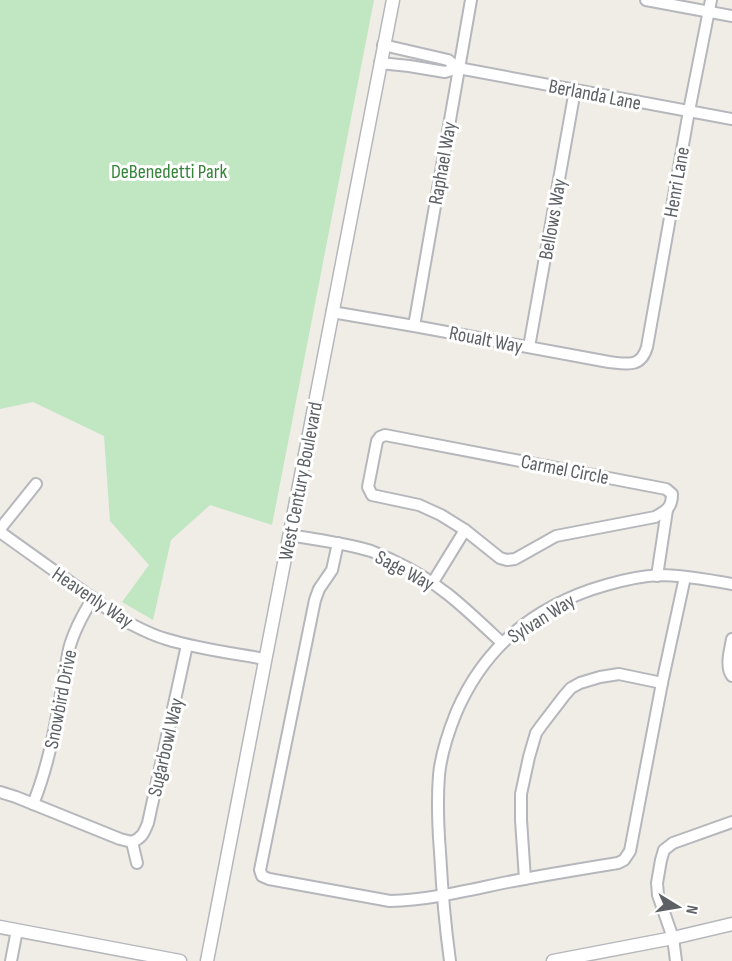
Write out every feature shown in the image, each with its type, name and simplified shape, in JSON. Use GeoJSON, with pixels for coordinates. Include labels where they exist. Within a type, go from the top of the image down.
{"type":"FeatureCollection","features":[{"type":"Feature","properties":{"kind":"street","name":"West Century Boulevard"},"geometry":{"type":"LineString","coordinates":[[207,961],[393,0]]}},
{"type":"Feature","properties":{"kind":"street","name":"Raphael Way"},"geometry":{"type":"LineString","coordinates":[[414,326],[471,0]]}},
{"type":"Feature","properties":{"kind":"street"},"geometry":{"type":"LineString","coordinates":[[646,0],[732,16]]}},
{"type":"Feature","properties":{"kind":"street","name":"Henri Lane"},"geometry":{"type":"LineString","coordinates":[[639,361],[645,356],[647,347],[711,0]]}},
{"type":"Feature","properties":{"kind":"street","name":"Berlanda Lane"},"geometry":{"type":"LineString","coordinates":[[384,45],[448,60],[458,68]]}},
{"type":"Feature","properties":{"kind":"street","name":"Berlanda Lane"},"geometry":{"type":"LineString","coordinates":[[380,63],[445,72],[458,68],[732,119]]}},
{"type":"Feature","properties":{"kind":"street","name":"Bellows Way"},"geometry":{"type":"LineString","coordinates":[[529,347],[575,90]]}},
{"type":"Feature","properties":{"kind":"street","name":"Roualt Way"},"geometry":{"type":"LineString","coordinates":[[332,312],[609,363],[630,364],[639,361]]}},
{"type":"Feature","properties":{"kind":"street","name":"Carmel Circle"},"geometry":{"type":"LineString","coordinates":[[385,435],[666,489],[672,494],[667,510],[655,517],[556,536],[515,559],[507,560],[500,558],[465,530],[441,515],[419,505],[372,495],[368,487],[377,441],[385,435]]}},
{"type":"Feature","properties":{"kind":"street"},"geometry":{"type":"LineString","coordinates":[[0,531],[36,484]]}},
{"type":"Feature","properties":{"kind":"street"},"geometry":{"type":"LineString","coordinates":[[657,576],[667,510]]}},
{"type":"Feature","properties":{"kind":"street"},"geometry":{"type":"LineString","coordinates":[[433,582],[465,530]]}},
{"type":"Feature","properties":{"kind":"street","name":"Heavenly Way"},"geometry":{"type":"LineString","coordinates":[[0,531],[123,620],[142,630],[187,645],[265,659]]}},
{"type":"Feature","properties":{"kind":"street","name":"Sage Way"},"geometry":{"type":"LineString","coordinates":[[290,535],[338,543],[372,552],[406,567],[433,582],[462,605],[502,643]]}},
{"type":"Feature","properties":{"kind":"street"},"geometry":{"type":"LineString","coordinates":[[338,543],[332,570],[319,589],[315,600],[260,870],[262,876],[269,879],[390,901],[442,895],[618,863],[624,860],[630,850],[685,577]]}},
{"type":"Feature","properties":{"kind":"street","name":"Sylvan Way"},"geometry":{"type":"LineString","coordinates":[[450,961],[442,895],[438,815],[439,774],[450,728],[463,697],[482,666],[502,643],[524,624],[557,603],[584,591],[624,580],[657,576],[685,577],[732,584]]}},
{"type":"Feature","properties":{"kind":"street","name":"Snowbird Drive"},"geometry":{"type":"LineString","coordinates":[[33,804],[48,760],[69,649],[73,636],[93,598]]}},
{"type":"Feature","properties":{"kind":"street"},"geometry":{"type":"LineString","coordinates":[[732,639],[728,660],[732,676]]}},
{"type":"Feature","properties":{"kind":"street","name":"Sugarbowl Way"},"geometry":{"type":"LineString","coordinates":[[132,842],[144,834],[148,823],[187,645]]}},
{"type":"Feature","properties":{"kind":"street"},"geometry":{"type":"LineString","coordinates":[[525,879],[521,794],[536,733],[564,696],[580,683],[619,674],[662,683]]}},
{"type":"Feature","properties":{"kind":"street"},"geometry":{"type":"LineString","coordinates":[[0,792],[132,842],[137,863]]}},
{"type":"Feature","properties":{"kind":"street"},"geometry":{"type":"LineString","coordinates":[[676,961],[673,938],[658,896],[657,883],[664,850],[674,843],[732,822]]}},
{"type":"Feature","properties":{"kind":"street"},"geometry":{"type":"LineString","coordinates":[[553,961],[732,924]]}},
{"type":"Feature","properties":{"kind":"street"},"geometry":{"type":"LineString","coordinates":[[0,927],[129,956],[180,961]]}},
{"type":"Feature","properties":{"kind":"street"},"geometry":{"type":"LineString","coordinates":[[11,961],[17,930]]}},
{"type":"Feature","properties":{"kind":"green space","name":"DeBenedetti Park"},"geometry":{"type":"Polygon","coordinates":[[[0,0],[374,0],[272,525],[210,505],[171,540],[153,620],[122,602],[149,565],[110,521],[104,436],[33,402],[0,409],[0,0]]]}}]}
